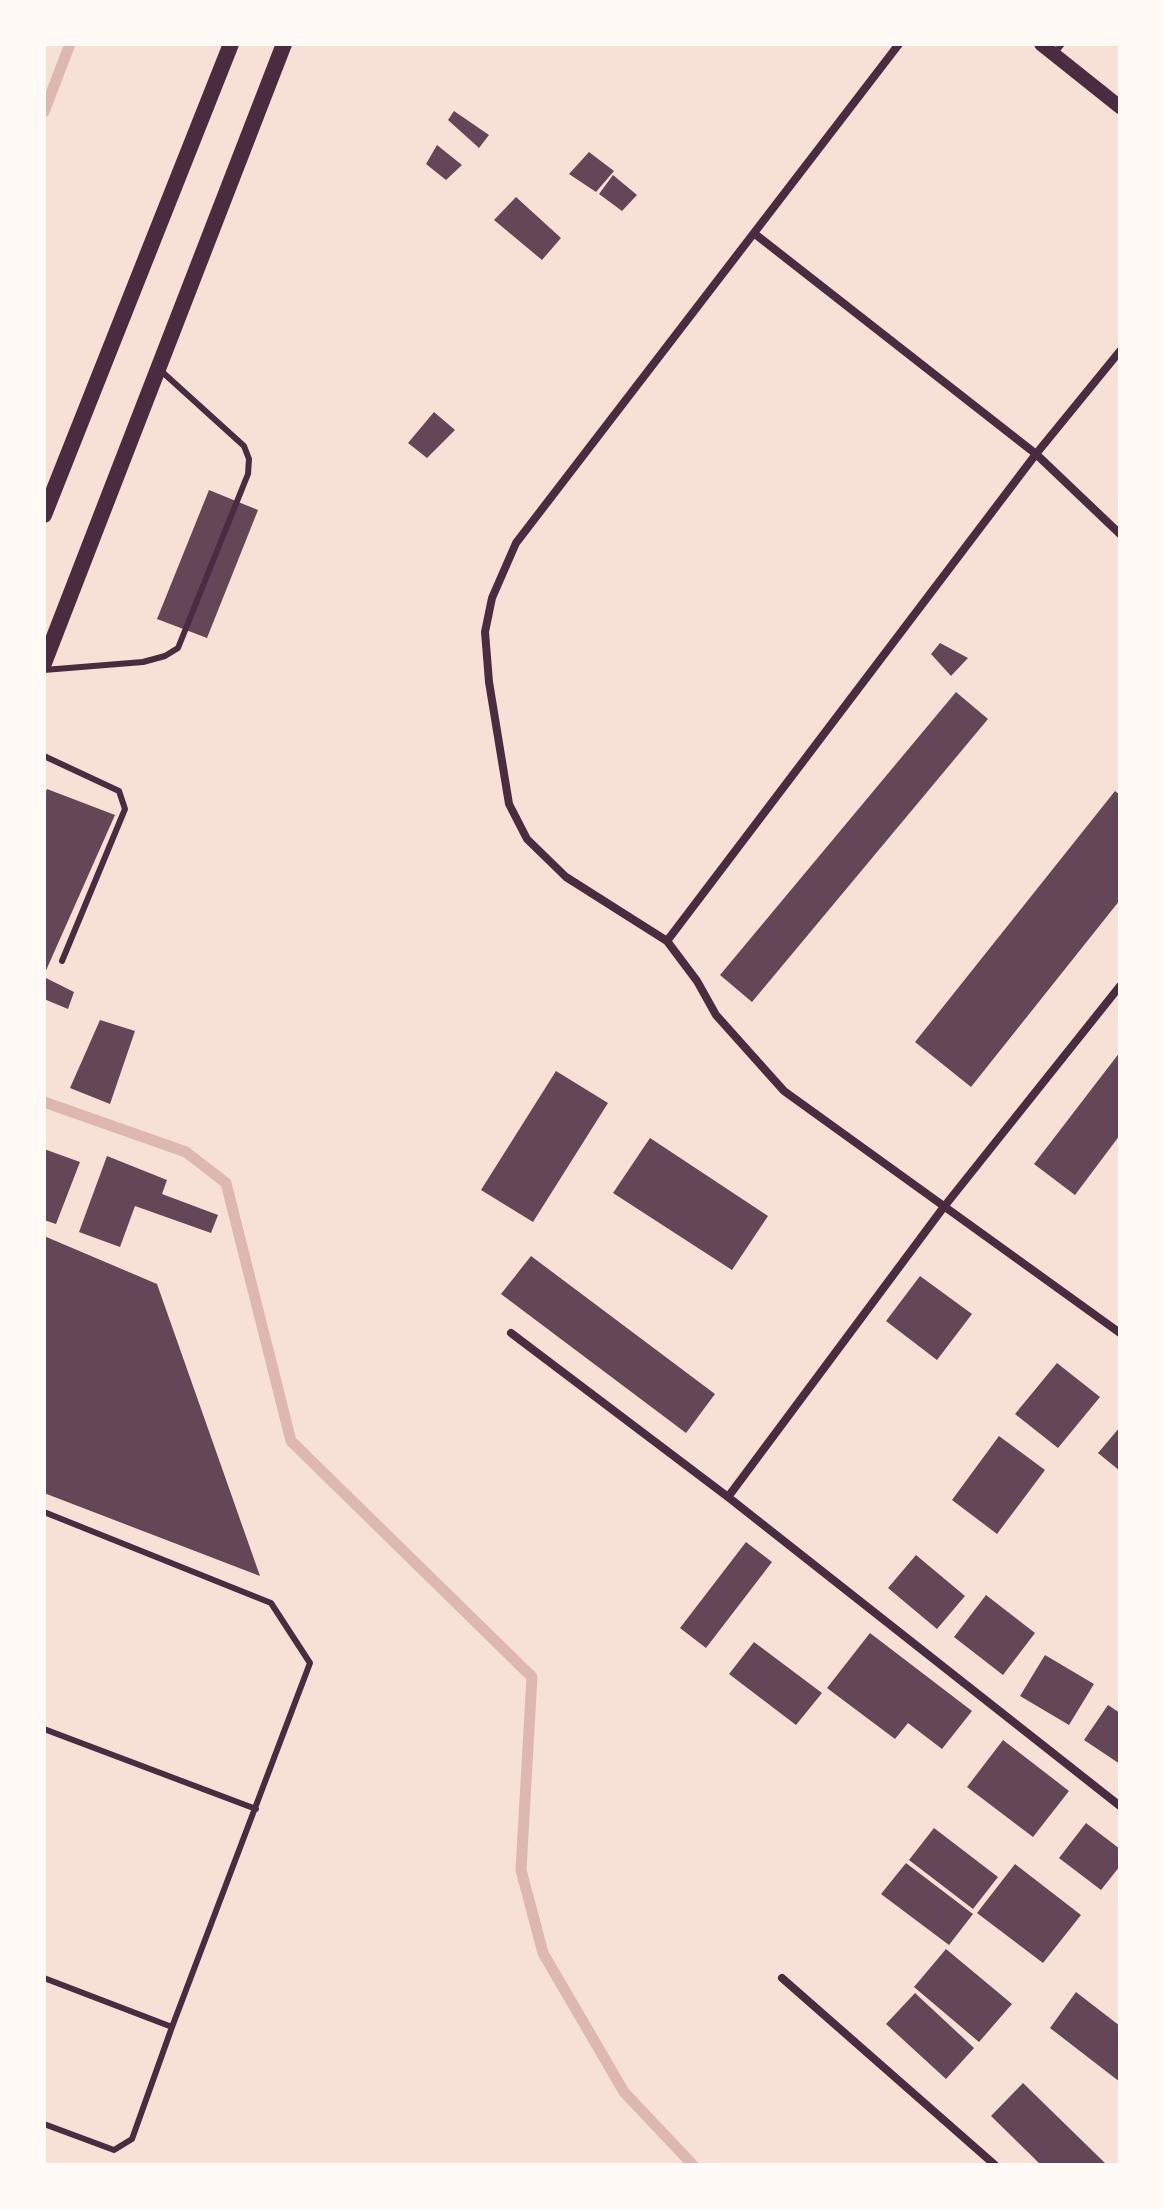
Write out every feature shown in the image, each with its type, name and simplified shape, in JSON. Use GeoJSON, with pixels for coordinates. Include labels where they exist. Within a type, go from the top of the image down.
{"type":"FeatureCollection","features":[{"type":"Feature","properties":{"kind":"main road"},"geometry":{"type":"LineString","coordinates":[[44,515],[231,44]]}},
{"type":"Feature","properties":{"kind":"main road"},"geometry":{"type":"LineString","coordinates":[[44,663],[284,44]]}},
{"type":"Feature","properties":{"kind":"street"},"geometry":{"type":"LineString","coordinates":[[899,44],[516,543],[492,598],[485,632],[489,682],[509,804],[527,839],[566,877],[667,941],[697,981],[716,1015],[784,1091],[1120,1333]]}},
{"type":"Feature","properties":{"kind":"street"},"geometry":{"type":"LineString","coordinates":[[1041,44],[1058,49],[1120,107]]}},
{"type":"Feature","properties":{"kind":"street"},"geometry":{"type":"LineString","coordinates":[[755,234],[1036,454],[1120,534]]}},
{"type":"Feature","properties":{"kind":"street"},"geometry":{"type":"LineString","coordinates":[[667,941],[1036,454],[1120,351]]}},
{"type":"Feature","properties":{"kind":"street"},"geometry":{"type":"LineString","coordinates":[[728,1497],[943,1208],[1120,986]]}},
{"type":"Feature","properties":{"kind":"street"},"geometry":{"type":"LineString","coordinates":[[511,1333],[728,1497],[1120,1806]]}},
{"type":"Feature","properties":{"kind":"street"},"geometry":{"type":"LineString","coordinates":[[782,1978],[995,2165]]}},
{"type":"Feature","properties":{"kind":"lane"},"geometry":{"type":"LineString","coordinates":[[44,670],[143,662],[165,656],[178,648],[248,474],[249,459],[244,446],[158,368]]}},
{"type":"Feature","properties":{"kind":"lane"},"geometry":{"type":"LineString","coordinates":[[44,756],[119,791],[125,809],[62,961]]}},
{"type":"Feature","properties":{"kind":"lane"},"geometry":{"type":"LineString","coordinates":[[44,1512],[271,1603],[310,1663],[132,2139],[114,2150],[44,2124]]}},
{"type":"Feature","properties":{"kind":"lane"},"geometry":{"type":"LineString","coordinates":[[44,1729],[256,1809]]}},
{"type":"Feature","properties":{"kind":"lane"},"geometry":{"type":"LineString","coordinates":[[44,1978],[172,2027]]}},
{"type":"Feature","properties":{"kind":"building"},"geometry":{"type":"Polygon","coordinates":[[[454,111],[489,135],[479,148],[448,120],[454,111]]]}},
{"type":"Feature","properties":{"kind":"building"},"geometry":{"type":"Polygon","coordinates":[[[437,145],[462,165],[446,180],[426,164],[437,145]]]}},
{"type":"Feature","properties":{"kind":"building"},"geometry":{"type":"Polygon","coordinates":[[[589,152],[614,171],[596,192],[569,174],[589,152]]]}},
{"type":"Feature","properties":{"kind":"building"},"geometry":{"type":"Polygon","coordinates":[[[613,175],[637,195],[622,211],[599,194],[613,175]]]}},
{"type":"Feature","properties":{"kind":"building"},"geometry":{"type":"Polygon","coordinates":[[[516,197],[561,238],[542,260],[494,220],[516,197]]]}},
{"type":"Feature","properties":{"kind":"building"},"geometry":{"type":"Polygon","coordinates":[[[434,412],[455,430],[427,458],[408,443],[434,412]]]}},
{"type":"Feature","properties":{"kind":"building"},"geometry":{"type":"Polygon","coordinates":[[[209,490],[258,510],[207,638],[157,619],[209,490]]]}},
{"type":"Feature","properties":{"kind":"building"},"geometry":{"type":"Polygon","coordinates":[[[940,643],[968,658],[951,676],[931,654],[940,643]]]}},
{"type":"Feature","properties":{"kind":"building"},"geometry":{"type":"Polygon","coordinates":[[[956,692],[988,719],[752,1002],[720,975],[956,692]]]}},
{"type":"Feature","properties":{"kind":"building"},"geometry":{"type":"Polygon","coordinates":[[[47,789],[115,815],[44,975],[44,796],[47,789]]]}},
{"type":"Feature","properties":{"kind":"building"},"geometry":{"type":"Polygon","coordinates":[[[1115,791],[1120,795],[1120,900],[971,1087],[915,1042],[1115,791]]]}},
{"type":"Feature","properties":{"kind":"building"},"geometry":{"type":"Polygon","coordinates":[[[44,977],[74,992],[68,1009],[44,999],[44,977]]]}},
{"type":"Feature","properties":{"kind":"building"},"geometry":{"type":"Polygon","coordinates":[[[100,1020],[135,1031],[110,1104],[70,1088],[100,1020]]]}},
{"type":"Feature","properties":{"kind":"building"},"geometry":{"type":"Polygon","coordinates":[[[1120,1052],[1120,1135],[1075,1195],[1034,1164],[1120,1052]]]}},
{"type":"Feature","properties":{"kind":"building"},"geometry":{"type":"Polygon","coordinates":[[[556,1071],[608,1103],[533,1222],[481,1190],[556,1071]]]}},
{"type":"Feature","properties":{"kind":"building"},"geometry":{"type":"Polygon","coordinates":[[[650,1138],[768,1216],[732,1270],[613,1193],[650,1138]]]}},
{"type":"Feature","properties":{"kind":"building"},"geometry":{"type":"Polygon","coordinates":[[[44,1149],[80,1162],[56,1224],[44,1220],[44,1149]]]}},
{"type":"Feature","properties":{"kind":"building"},"geometry":{"type":"Polygon","coordinates":[[[107,1156],[167,1180],[162,1194],[218,1215],[211,1233],[135,1206],[120,1247],[79,1232],[107,1156]]]}},
{"type":"Feature","properties":{"kind":"building"},"geometry":{"type":"Polygon","coordinates":[[[44,1236],[157,1284],[260,1576],[44,1493],[44,1236]]]}},
{"type":"Feature","properties":{"kind":"building"},"geometry":{"type":"Polygon","coordinates":[[[531,1256],[715,1394],[686,1433],[501,1294],[531,1256]]]}},
{"type":"Feature","properties":{"kind":"building"},"geometry":{"type":"Polygon","coordinates":[[[920,1276],[972,1314],[937,1360],[886,1321],[920,1276]]]}},
{"type":"Feature","properties":{"kind":"building"},"geometry":{"type":"Polygon","coordinates":[[[1057,1363],[1100,1397],[1058,1448],[1015,1414],[1057,1363]]]}},
{"type":"Feature","properties":{"kind":"building"},"geometry":{"type":"Polygon","coordinates":[[[1120,1427],[1120,1471],[1098,1453],[1120,1427]]]}},
{"type":"Feature","properties":{"kind":"building"},"geometry":{"type":"Polygon","coordinates":[[[999,1436],[1045,1470],[997,1534],[952,1500],[999,1436]]]}},
{"type":"Feature","properties":{"kind":"building"},"geometry":{"type":"Polygon","coordinates":[[[746,1542],[772,1562],[706,1648],[680,1628],[746,1542]]]}},
{"type":"Feature","properties":{"kind":"building"},"geometry":{"type":"Polygon","coordinates":[[[916,1555],[965,1596],[937,1629],[888,1588],[916,1555]]]}},
{"type":"Feature","properties":{"kind":"building"},"geometry":{"type":"Polygon","coordinates":[[[986,1595],[1035,1633],[1003,1675],[954,1637],[986,1595]]]}},
{"type":"Feature","properties":{"kind":"building"},"geometry":{"type":"Polygon","coordinates":[[[870,1633],[972,1711],[942,1749],[908,1723],[895,1739],[827,1688],[870,1633]]]}},
{"type":"Feature","properties":{"kind":"building"},"geometry":{"type":"Polygon","coordinates":[[[754,1642],[822,1693],[796,1725],[729,1674],[754,1642]]]}},
{"type":"Feature","properties":{"kind":"building"},"geometry":{"type":"Polygon","coordinates":[[[1045,1655],[1094,1684],[1069,1725],[1020,1696],[1045,1655]]]}},
{"type":"Feature","properties":{"kind":"building"},"geometry":{"type":"Polygon","coordinates":[[[1108,1705],[1120,1713],[1120,1764],[1084,1740],[1108,1705]]]}},
{"type":"Feature","properties":{"kind":"building"},"geometry":{"type":"Polygon","coordinates":[[[1003,1740],[1069,1791],[1033,1837],[967,1787],[1003,1740]]]}},
{"type":"Feature","properties":{"kind":"building"},"geometry":{"type":"Polygon","coordinates":[[[1086,1823],[1120,1849],[1120,1866],[1101,1890],[1059,1858],[1086,1823]]]}},
{"type":"Feature","properties":{"kind":"building"},"geometry":{"type":"Polygon","coordinates":[[[934,1828],[998,1877],[973,1909],[909,1860],[934,1828]]]}},
{"type":"Feature","properties":{"kind":"building"},"geometry":{"type":"Polygon","coordinates":[[[906,1863],[973,1914],[949,1945],[881,1894],[906,1863]]]}},
{"type":"Feature","properties":{"kind":"building"},"geometry":{"type":"Polygon","coordinates":[[[1015,1864],[1081,1915],[1043,1963],[977,1913],[1015,1864]]]}},
{"type":"Feature","properties":{"kind":"building"},"geometry":{"type":"Polygon","coordinates":[[[946,1949],[1012,2004],[979,2042],[914,1987],[946,1949]]]}},
{"type":"Feature","properties":{"kind":"building"},"geometry":{"type":"Polygon","coordinates":[[[1076,1992],[1120,2026],[1120,2082],[1050,2028],[1076,1992]]]}},
{"type":"Feature","properties":{"kind":"building"},"geometry":{"type":"Polygon","coordinates":[[[915,1993],[974,2048],[946,2079],[886,2024],[915,1993]]]}},
{"type":"Feature","properties":{"kind":"building"},"geometry":{"type":"Polygon","coordinates":[[[1023,2083],[1107,2165],[1041,2165],[991,2116],[1023,2083]]]}},
{"type":"Feature","properties":{"kind":"waterway"},"geometry":{"type":"LineString","coordinates":[[44,112],[70,44]]}},
{"type":"Feature","properties":{"kind":"waterway"},"geometry":{"type":"LineString","coordinates":[[44,1102],[186,1152],[226,1183],[291,1441],[532,1677],[521,1870],[543,1953],[624,2092],[693,2165]]}}]}
